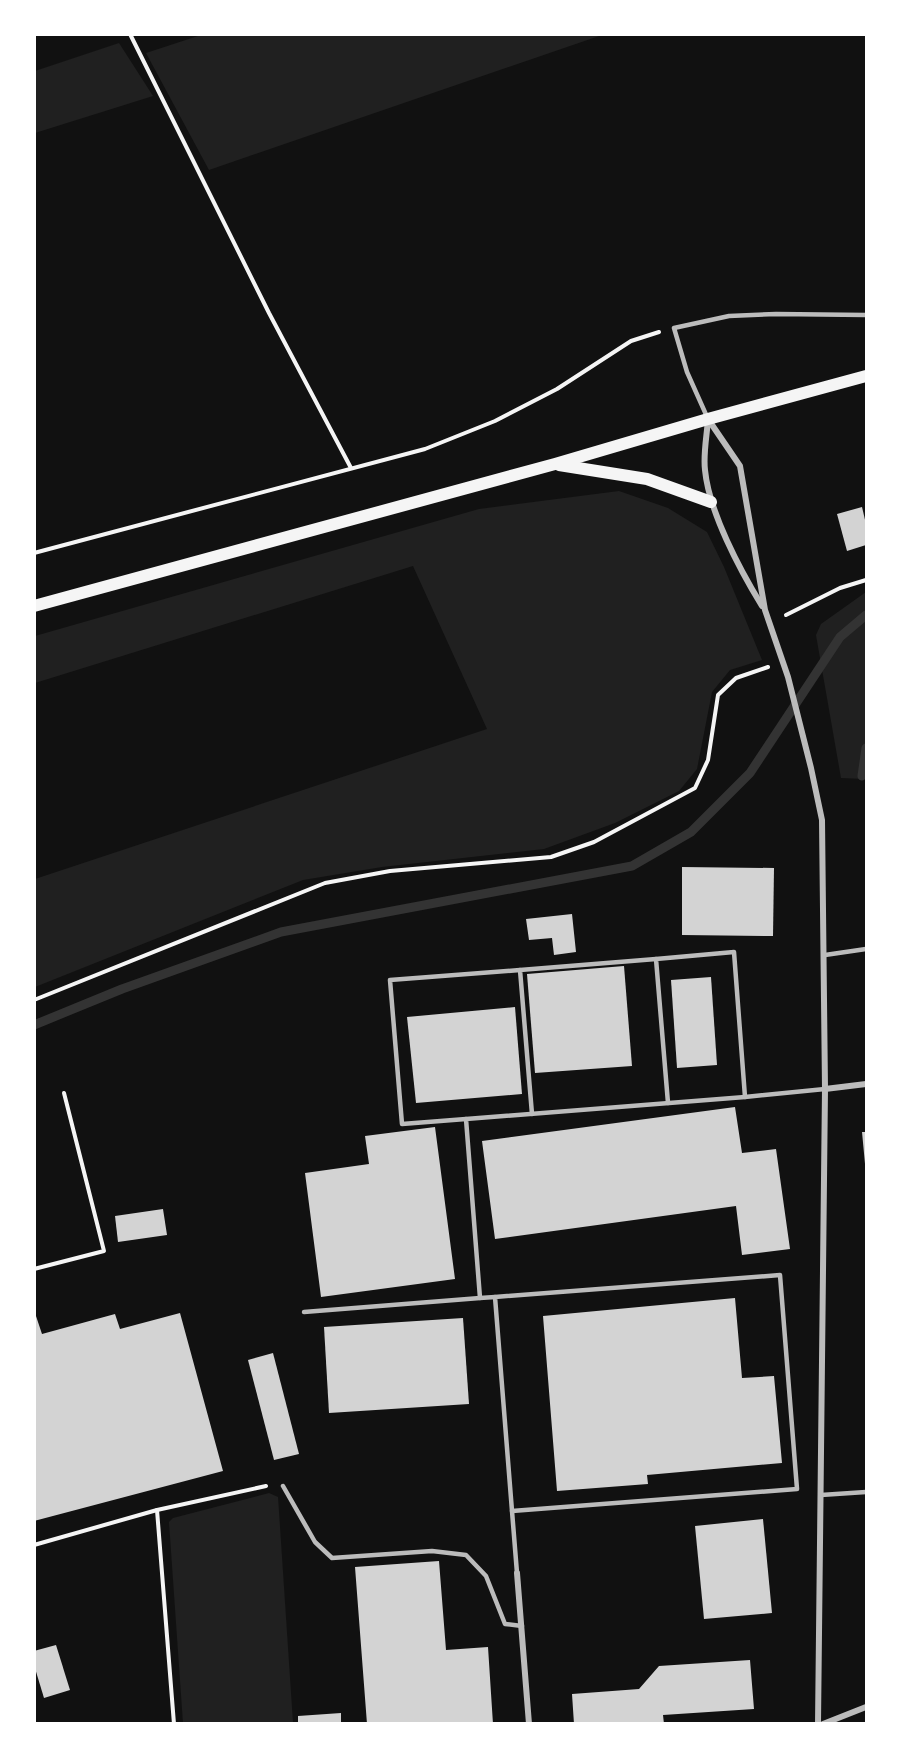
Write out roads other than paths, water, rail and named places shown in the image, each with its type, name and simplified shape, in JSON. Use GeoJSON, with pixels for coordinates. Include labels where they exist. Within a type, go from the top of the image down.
{"type":"FeatureCollection","features":[{"type":"Feature","properties":{"kind":"main road"},"geometry":{"type":"LineString","coordinates":[[34,606],[555,464],[708,418],[867,376]]}},
{"type":"Feature","properties":{"kind":"main road"},"geometry":{"type":"LineString","coordinates":[[555,464],[647,479],[711,502]]}},
{"type":"Feature","properties":{"kind":"street"},"geometry":{"type":"LineString","coordinates":[[708,418],[704,468],[711,502],[747,582],[765,610]]}},
{"type":"Feature","properties":{"kind":"street"},"geometry":{"type":"LineString","coordinates":[[708,418],[740,465],[765,610],[788,677],[822,820],[825,1089],[818,1724]]}},
{"type":"Feature","properties":{"kind":"street"},"geometry":{"type":"LineString","coordinates":[[825,1089],[867,1084]]}},
{"type":"Feature","properties":{"kind":"street"},"geometry":{"type":"LineString","coordinates":[[517,1573],[529,1724]]}},
{"type":"Feature","properties":{"kind":"street"},"geometry":{"type":"LineString","coordinates":[[824,1724],[867,1707]]}},
{"type":"Feature","properties":{"kind":"lane"},"geometry":{"type":"LineString","coordinates":[[708,418],[687,372],[674,327],[729,316],[867,315]]}},
{"type":"Feature","properties":{"kind":"lane"},"geometry":{"type":"LineString","coordinates":[[825,955],[867,949]]}},
{"type":"Feature","properties":{"kind":"lane"},"geometry":{"type":"LineString","coordinates":[[745,1097],[734,952],[390,980],[402,1124],[745,1097],[825,1089]]}},
{"type":"Feature","properties":{"kind":"lane"},"geometry":{"type":"LineString","coordinates":[[656,958],[668,1103]]}},
{"type":"Feature","properties":{"kind":"lane"},"geometry":{"type":"LineString","coordinates":[[520,970],[532,1114]]}},
{"type":"Feature","properties":{"kind":"lane"},"geometry":{"type":"LineString","coordinates":[[466,1119],[480,1298]]}},
{"type":"Feature","properties":{"kind":"lane"},"geometry":{"type":"LineString","coordinates":[[304,1312],[780,1275],[797,1489],[512,1511]]}},
{"type":"Feature","properties":{"kind":"lane"},"geometry":{"type":"LineString","coordinates":[[495,1297],[517,1573]]}},
{"type":"Feature","properties":{"kind":"lane"},"geometry":{"type":"LineString","coordinates":[[283,1486],[315,1542],[332,1558],[432,1551],[466,1555],[486,1576],[505,1624],[522,1626]]}},
{"type":"Feature","properties":{"kind":"lane"},"geometry":{"type":"LineString","coordinates":[[821,1495],[867,1492]]}},
{"type":"Feature","properties":{"kind":"waterway"},"geometry":{"type":"LineString","coordinates":[[34,1025],[122,989],[281,932],[632,866],[691,832],[750,773],[840,637],[866,615]]}},
{"type":"Feature","properties":{"kind":"waterway"},"geometry":{"type":"LineString","coordinates":[[862,776],[866,748]]}}]}
